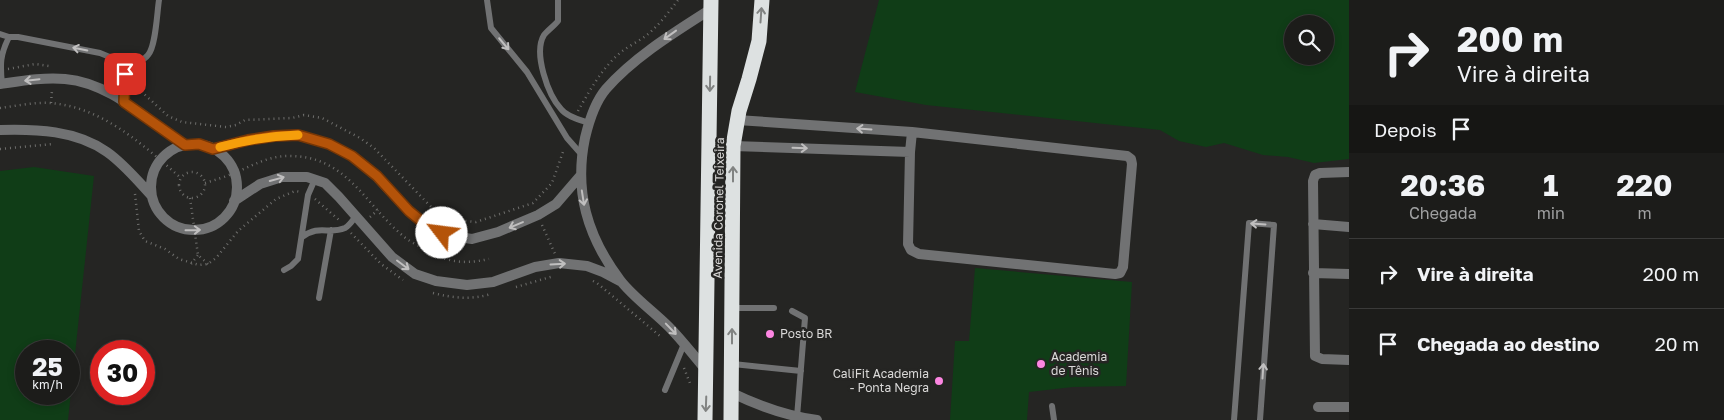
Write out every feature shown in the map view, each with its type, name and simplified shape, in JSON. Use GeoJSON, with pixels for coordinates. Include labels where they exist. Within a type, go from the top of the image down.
{"type":"FeatureCollection","features":[{"type":"Feature","properties":{"kind":"highway","name":"Avenida Coronel Teixeira"},"geometry":{"type":"LineString","coordinates":[[731,420],[733,146],[737,120],[759,41],[762,0]]}},
{"type":"Feature","properties":{"kind":"highway","name":"Avenida Coronel Teixeira"},"geometry":{"type":"LineString","coordinates":[[705,420],[711,4]]}},
{"type":"Feature","properties":{"kind":"street"},"geometry":{"type":"LineString","coordinates":[[620,281],[594,236],[585,213],[581,175],[582,155],[589,123],[604,91],[621,73],[711,4]]}},
{"type":"Feature","properties":{"kind":"street"},"geometry":{"type":"LineString","coordinates":[[1,84],[39,79],[66,79],[93,85],[114,95],[185,145]]}},
{"type":"Feature","properties":{"kind":"street"},"geometry":{"type":"LineString","coordinates":[[737,120],[912,132],[1127,156],[1131,159],[1132,164],[1123,267],[1120,272],[1115,274],[919,254],[911,250],[908,244],[912,132]]}},
{"type":"Feature","properties":{"kind":"street"},"geometry":{"type":"LineString","coordinates":[[0,130],[32,129],[74,136],[106,152],[131,173],[151,195]]}},
{"type":"Feature","properties":{"kind":"street"},"geometry":{"type":"LineString","coordinates":[[213,149],[248,140],[274,136],[298,135],[329,144],[352,156],[377,176],[409,211],[431,229],[452,236],[472,239],[498,232],[538,215],[556,204],[581,175]]}},
{"type":"Feature","properties":{"kind":"street"},"geometry":{"type":"LineString","coordinates":[[199,144],[213,149],[223,156],[234,173],[236,189],[234,201],[229,212],[220,222],[209,228],[184,230],[163,218],[155,207],[151,195],[151,182],[155,169],[160,160],[172,150],[185,145],[199,144]]}},
{"type":"Feature","properties":{"kind":"street"},"geometry":{"type":"LineString","coordinates":[[733,146],[910,152]]}},
{"type":"Feature","properties":{"kind":"street"},"geometry":{"type":"LineString","coordinates":[[1349,172],[1320,172],[1315,175],[1313,181],[1315,356],[1322,359],[1349,360]]}},
{"type":"Feature","properties":{"kind":"street"},"geometry":{"type":"LineString","coordinates":[[234,201],[260,184],[282,177],[315,178],[325,184],[339,197],[392,257],[414,274],[436,281],[467,285],[493,282],[535,267],[559,263],[587,266],[620,281],[670,328],[706,370]]}},
{"type":"Feature","properties":{"kind":"street"},"geometry":{"type":"LineString","coordinates":[[1314,224],[1349,227]]}},
{"type":"Feature","properties":{"kind":"street"},"geometry":{"type":"LineString","coordinates":[[1313,273],[1349,274]]}},
{"type":"Feature","properties":{"kind":"street"},"geometry":{"type":"LineString","coordinates":[[732,393],[758,405],[797,417],[816,420]]}},
{"type":"Feature","properties":{"kind":"street"},"geometry":{"type":"LineString","coordinates":[[1318,407],[1349,407]]}},
{"type":"Feature","properties":{"kind":"lane"},"geometry":{"type":"LineString","coordinates":[[123,66],[140,62],[149,55],[155,36],[158,0]]}},
{"type":"Feature","properties":{"kind":"lane"},"geometry":{"type":"LineString","coordinates":[[487,0],[491,28],[527,72],[567,138],[582,155]]}},
{"type":"Feature","properties":{"kind":"lane"},"geometry":{"type":"LineString","coordinates":[[558,0],[558,21],[544,36],[540,49],[542,66],[547,84],[562,110],[589,123]]}},
{"type":"Feature","properties":{"kind":"lane"},"geometry":{"type":"LineString","coordinates":[[0,34],[100,53],[118,60],[123,66],[124,102]]}},
{"type":"Feature","properties":{"kind":"lane"},"geometry":{"type":"LineString","coordinates":[[1,84],[1,54],[9,37]]}},
{"type":"Feature","properties":{"kind":"lane"},"geometry":{"type":"LineString","coordinates":[[284,270],[298,259],[308,195],[315,178]]}},
{"type":"Feature","properties":{"kind":"lane"},"geometry":{"type":"LineString","coordinates":[[302,237],[309,231],[317,229],[331,230],[346,227],[356,216]]}},
{"type":"Feature","properties":{"kind":"lane"},"geometry":{"type":"LineString","coordinates":[[1234,420],[1249,223],[1274,225],[1260,420]]}},
{"type":"Feature","properties":{"kind":"lane"},"geometry":{"type":"LineString","coordinates":[[319,298],[331,230]]}},
{"type":"Feature","properties":{"kind":"lane"},"geometry":{"type":"LineString","coordinates":[[732,308],[774,308]]}},
{"type":"Feature","properties":{"kind":"lane"},"geometry":{"type":"LineString","coordinates":[[792,311],[805,318],[797,417]]}},
{"type":"Feature","properties":{"kind":"lane"},"geometry":{"type":"LineString","coordinates":[[664,390],[684,344]]}},
{"type":"Feature","properties":{"kind":"lane"},"geometry":{"type":"LineString","coordinates":[[732,364],[801,371]]}},
{"type":"Feature","properties":{"kind":"lane"},"geometry":{"type":"LineString","coordinates":[[1052,406],[1054,420]]}},
{"type":"Feature","properties":{"kind":"path"},"geometry":{"type":"LineString","coordinates":[[574,117],[590,89],[606,67],[621,52],[648,34],[670,12],[678,0]]}},
{"type":"Feature","properties":{"kind":"path"},"geometry":{"type":"LineString","coordinates":[[1,69],[35,64],[55,67]]}},
{"type":"Feature","properties":{"kind":"path"},"geometry":{"type":"LineString","coordinates":[[124,85],[143,93],[168,116],[182,122],[226,127],[236,125],[245,120],[304,116],[322,118],[360,138],[374,148],[437,213],[447,219],[476,222],[533,204],[552,183],[567,138]]}},
{"type":"Feature","properties":{"kind":"path"},"geometry":{"type":"LineString","coordinates":[[0,108],[50,103],[77,108],[110,122],[181,178]]}},
{"type":"Feature","properties":{"kind":"path"},"geometry":{"type":"LineString","coordinates":[[0,149],[55,144]]}},
{"type":"Feature","properties":{"kind":"path"},"geometry":{"type":"LineString","coordinates":[[186,173],[198,173],[203,177],[205,189],[201,195],[196,198],[190,198],[180,190],[179,184],[181,178],[186,173]]}},
{"type":"Feature","properties":{"kind":"path"},"geometry":{"type":"LineString","coordinates":[[134,190],[139,230],[142,237],[191,264],[208,264],[222,252],[238,231],[276,199],[295,192],[302,192],[317,200],[381,264],[407,282]]}},
{"type":"Feature","properties":{"kind":"path"},"geometry":{"type":"LineString","coordinates":[[190,198],[198,255],[208,264]]}},
{"type":"Feature","properties":{"kind":"path"},"geometry":{"type":"LineString","coordinates":[[513,288],[564,274],[533,204]]}},
{"type":"Feature","properties":{"kind":"path"},"geometry":{"type":"LineString","coordinates":[[191,264],[198,255]]}},
{"type":"Feature","properties":{"kind":"path"},"geometry":{"type":"LineString","coordinates":[[587,279],[597,283],[667,341],[686,372],[692,389]]}},
{"type":"Feature","properties":{"kind":"path"},"geometry":{"type":"LineString","coordinates":[[425,290],[462,298],[481,297],[497,293]]}},
{"type":"Feature","properties":{"kind":"green space"},"geometry":{"type":"Polygon","coordinates":[[[879,0],[1349,0],[1349,159],[1314,163],[1288,157],[1263,155],[1224,143],[1206,147],[1179,141],[1160,130],[926,105],[855,92],[879,0]]]}},
{"type":"Feature","properties":{"kind":"green space"},"geometry":{"type":"Polygon","coordinates":[[[34,167],[94,176],[77,340],[15,340],[15,405],[70,405],[68,420],[0,420],[0,171],[34,167]]]}},
{"type":"Feature","properties":{"kind":"green space","name":"Academia de Tênis"},"geometry":{"type":"Polygon","coordinates":[[[975,268],[1132,282],[1126,386],[1073,387],[1029,392],[1027,420],[950,420],[955,341],[969,341],[975,268]]]}},
{"type":"Feature","properties":{"kind":"slow traffic"},"geometry":{"type":"LineString","coordinates":[[220,147],[274,136],[298,135]]}},
{"type":"Feature","properties":{"kind":"place","name":"Posto BR"},"geometry":{"type":"Point","coordinates":[770,334]}},
{"type":"Feature","properties":{"kind":"place","name":"Academia de Tênis"},"geometry":{"type":"Point","coordinates":[1041,364]}},
{"type":"Feature","properties":{"kind":"place","name":"CaliFit Academia - Ponta Negra"},"geometry":{"type":"Point","coordinates":[939,381]}},
{"type":"Feature","properties":{"kind":"route"},"geometry":{"type":"LineString","coordinates":[[125,74],[124,102],[185,145],[199,144],[213,149],[248,140],[298,135],[329,144],[352,156],[377,176],[409,211],[431,229],[442,233]]}}]}
